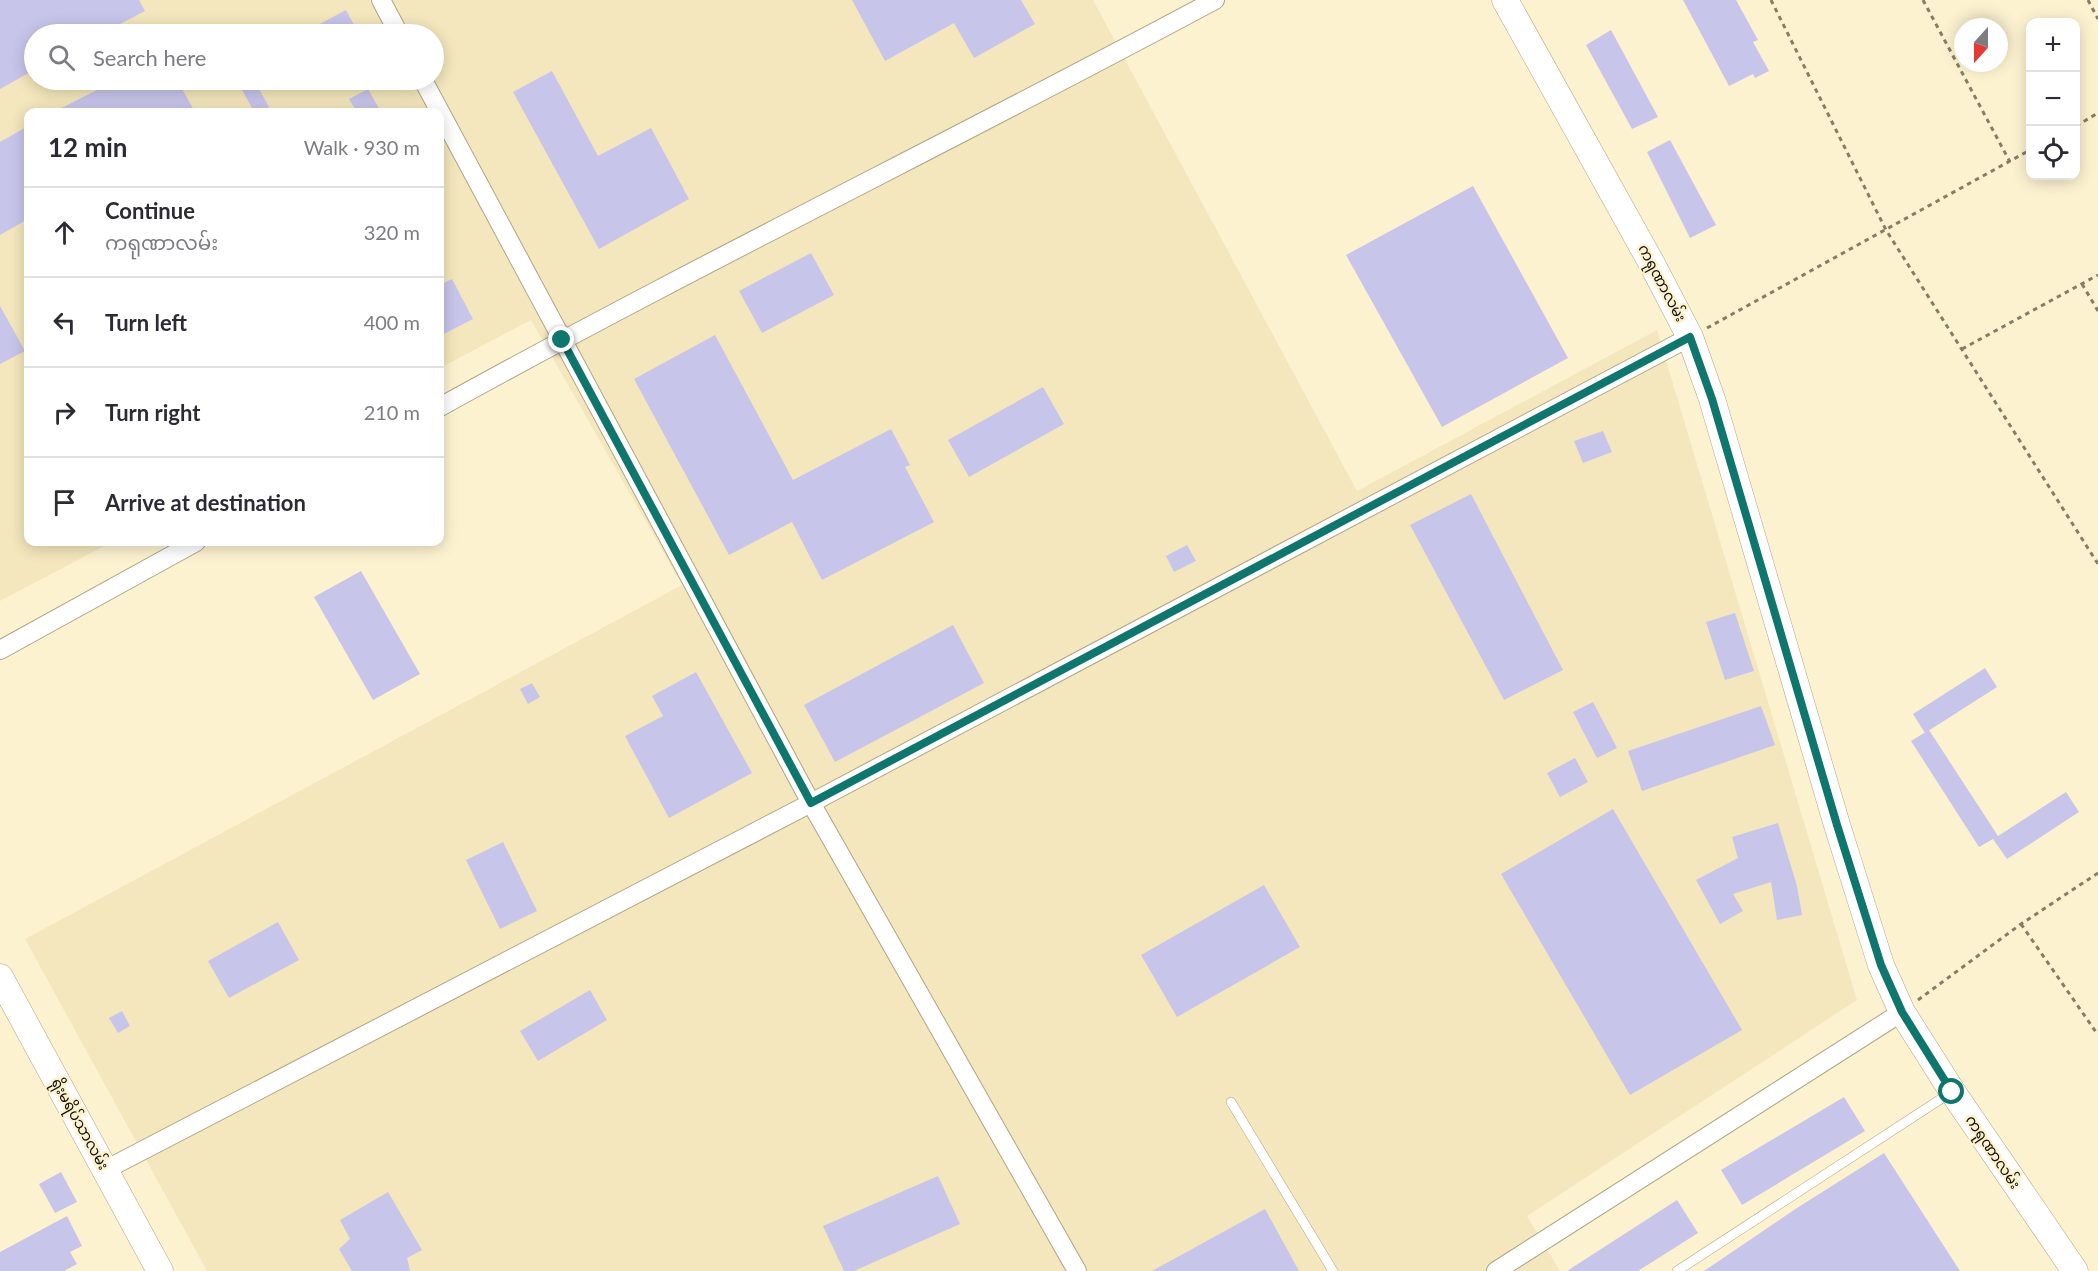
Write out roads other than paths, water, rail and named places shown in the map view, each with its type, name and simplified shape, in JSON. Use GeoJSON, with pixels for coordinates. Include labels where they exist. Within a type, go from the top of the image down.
{"type":"FeatureCollection","features":[{"type":"Feature","properties":{"kind":"street"},"geometry":{"type":"LineString","coordinates":[[381,0],[394,24]]}},
{"type":"Feature","properties":{"kind":"street"},"geometry":{"type":"LineString","coordinates":[[444,405],[562,340],[1049,89],[1215,0]]}},
{"type":"Feature","properties":{"kind":"street","name":"ကရုဏာလမ်း"},"geometry":{"type":"LineString","coordinates":[[1505,0],[1652,264],[1690,337],[1712,399],[1843,846],[1881,965],[1902,1012],[1952,1092],[2075,1271]]}},
{"type":"Feature","properties":{"kind":"street"},"geometry":{"type":"LineString","coordinates":[[428,90],[438,108]]}},
{"type":"Feature","properties":{"kind":"street"},"geometry":{"type":"LineString","coordinates":[[444,119],[811,803],[1077,1271]]}},
{"type":"Feature","properties":{"kind":"street"},"geometry":{"type":"LineString","coordinates":[[105,1170],[811,803],[1690,337]]}},
{"type":"Feature","properties":{"kind":"street"},"geometry":{"type":"LineString","coordinates":[[0,650],[189,546]]}},
{"type":"Feature","properties":{"kind":"street","name":"ရိုးမရိပ်သာလမ်း"},"geometry":{"type":"LineString","coordinates":[[0,977],[160,1271]]}},
{"type":"Feature","properties":{"kind":"street"},"geometry":{"type":"LineString","coordinates":[[1496,1271],[1902,1012]]}},
{"type":"Feature","properties":{"kind":"lane"},"geometry":{"type":"LineString","coordinates":[[1677,1271],[1952,1092]]}},
{"type":"Feature","properties":{"kind":"lane"},"geometry":{"type":"LineString","coordinates":[[1231,1102],[1333,1271]]}}]}
